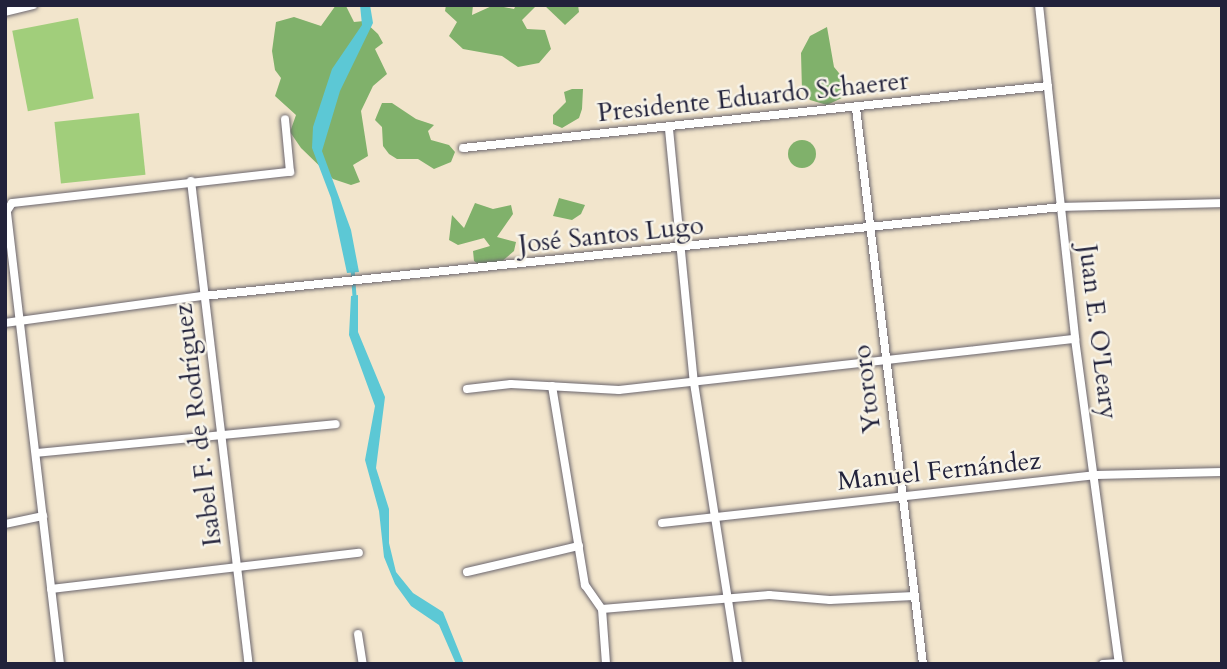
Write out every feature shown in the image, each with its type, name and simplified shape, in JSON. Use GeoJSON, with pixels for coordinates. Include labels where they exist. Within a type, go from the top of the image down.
{"type":"FeatureCollection","features":[{"type":"Feature","properties":{"kind":"street"},"geometry":{"type":"LineString","coordinates":[[5,12],[33,5]]}},
{"type":"Feature","properties":{"kind":"street","name":"Juan E. O'Leary"},"geometry":{"type":"LineString","coordinates":[[1039,5],[1075,339],[1096,475],[1119,663]]}},
{"type":"Feature","properties":{"kind":"street","name":"Presidente Eduardo Schaerer"},"geometry":{"type":"LineString","coordinates":[[463,148],[669,129],[1048,86]]}},
{"type":"Feature","properties":{"kind":"street","name":"Ytororo"},"geometry":{"type":"LineString","coordinates":[[856,108],[900,497],[923,664]]}},
{"type":"Feature","properties":{"kind":"street"},"geometry":{"type":"LineString","coordinates":[[60,664],[8,211],[12,203],[290,172],[285,119]]}},
{"type":"Feature","properties":{"kind":"street"},"geometry":{"type":"LineString","coordinates":[[669,129],[694,383],[714,517],[731,600],[728,614],[738,664]]}},
{"type":"Feature","properties":{"kind":"street","name":"Isabel F. de Rodríguez"},"geometry":{"type":"LineString","coordinates":[[191,181],[249,664]]}},
{"type":"Feature","properties":{"kind":"street","name":"José Santos Lugo"},"geometry":{"type":"LineString","coordinates":[[5,323],[203,296],[679,249],[1062,207],[1222,203]]}},
{"type":"Feature","properties":{"kind":"street"},"geometry":{"type":"LineString","coordinates":[[467,389],[552,386],[591,391],[694,383],[1075,339]]}},
{"type":"Feature","properties":{"kind":"street"},"geometry":{"type":"LineString","coordinates":[[552,386],[584,586],[602,609],[606,664]]}},
{"type":"Feature","properties":{"kind":"street"},"geometry":{"type":"LineString","coordinates":[[36,453],[335,424]]}},
{"type":"Feature","properties":{"kind":"street","name":"Manuel Fernández"},"geometry":{"type":"LineString","coordinates":[[662,523],[1096,475],[1222,472]]}},
{"type":"Feature","properties":{"kind":"street"},"geometry":{"type":"LineString","coordinates":[[5,524],[43,516]]}},
{"type":"Feature","properties":{"kind":"street"},"geometry":{"type":"LineString","coordinates":[[467,572],[579,546]]}},
{"type":"Feature","properties":{"kind":"street"},"geometry":{"type":"LineString","coordinates":[[51,589],[359,553]]}},
{"type":"Feature","properties":{"kind":"street"},"geometry":{"type":"LineString","coordinates":[[602,609],[769,595],[830,600],[914,596]]}},
{"type":"Feature","properties":{"kind":"street"},"geometry":{"type":"LineString","coordinates":[[358,634],[363,664]]}},
{"type":"Feature","properties":{"kind":"street"},"geometry":{"type":"LineString","coordinates":[[1103,664],[1119,663]]}},
{"type":"Feature","properties":{"kind":"green space"},"geometry":{"type":"Polygon","coordinates":[[[336,5],[346,6],[354,22],[364,21],[378,34],[383,43],[375,49],[387,74],[373,86],[361,111],[368,156],[353,165],[360,182],[351,185],[333,179],[301,148],[290,132],[296,115],[275,96],[281,78],[275,70],[272,51],[276,22],[294,17],[321,26],[336,5]]]}},
{"type":"Feature","properties":{"kind":"green space"},"geometry":{"type":"Polygon","coordinates":[[[446,5],[473,5],[472,15],[494,5],[514,9],[516,5],[537,5],[522,20],[527,29],[545,30],[551,49],[539,63],[518,67],[502,56],[463,49],[449,36],[457,22],[445,11],[446,5]]]}},
{"type":"Feature","properties":{"kind":"green space"},"geometry":{"type":"Polygon","coordinates":[[[544,5],[578,5],[579,12],[565,25],[544,5]]]}},
{"type":"Feature","properties":{"kind":"green space"},"geometry":{"type":"Polygon","coordinates":[[[78,18],[94,98],[28,111],[12,31],[78,18]]]}},
{"type":"Feature","properties":{"kind":"green space"},"geometry":{"type":"Polygon","coordinates":[[[827,27],[834,67],[848,84],[844,97],[827,105],[810,100],[802,91],[801,53],[810,36],[827,27]]]}},
{"type":"Feature","properties":{"kind":"green space"},"geometry":{"type":"Polygon","coordinates":[[[583,89],[582,109],[579,118],[562,128],[553,124],[553,115],[566,102],[564,92],[583,89]]]}},
{"type":"Feature","properties":{"kind":"green space"},"geometry":{"type":"Polygon","coordinates":[[[382,103],[392,103],[416,119],[434,125],[428,131],[431,140],[449,145],[455,152],[451,162],[434,169],[418,159],[397,159],[389,154],[383,146],[382,127],[375,120],[382,103]]]}},
{"type":"Feature","properties":{"kind":"green space"},"geometry":{"type":"Polygon","coordinates":[[[139,113],[145,175],[61,184],[54,122],[139,113]]]}},
{"type":"Feature","properties":{"kind":"green space"},"geometry":{"type":"Polygon","coordinates":[[[802,140],[812,144],[816,154],[812,164],[802,168],[792,164],[788,154],[792,144],[802,140]]]}},
{"type":"Feature","properties":{"kind":"green space"},"geometry":{"type":"Polygon","coordinates":[[[559,198],[585,205],[581,214],[572,220],[553,216],[559,198]]]}},
{"type":"Feature","properties":{"kind":"green space"},"geometry":{"type":"Polygon","coordinates":[[[475,203],[493,209],[511,205],[513,214],[497,237],[516,242],[514,251],[500,263],[481,266],[474,261],[473,251],[490,246],[484,238],[458,245],[449,240],[452,215],[464,228],[475,203]]]}},
{"type":"Feature","properties":{"kind":"water"},"geometry":{"type":"Polygon","coordinates":[[[360,5],[370,5],[373,23],[340,91],[322,151],[351,230],[359,272],[347,273],[331,198],[312,148],[313,127],[332,69],[362,25],[360,5]]]}},
{"type":"Feature","properties":{"kind":"water"},"geometry":{"type":"Polygon","coordinates":[[[358,295],[358,332],[385,397],[376,468],[389,509],[389,543],[396,572],[413,593],[443,612],[464,664],[456,664],[439,625],[411,606],[395,584],[384,557],[379,511],[365,460],[375,406],[349,335],[351,296],[358,295]]]}},
{"type":"Feature","properties":{"kind":"waterway"},"geometry":{"type":"LineString","coordinates":[[353,268],[355,298]]}}]}
